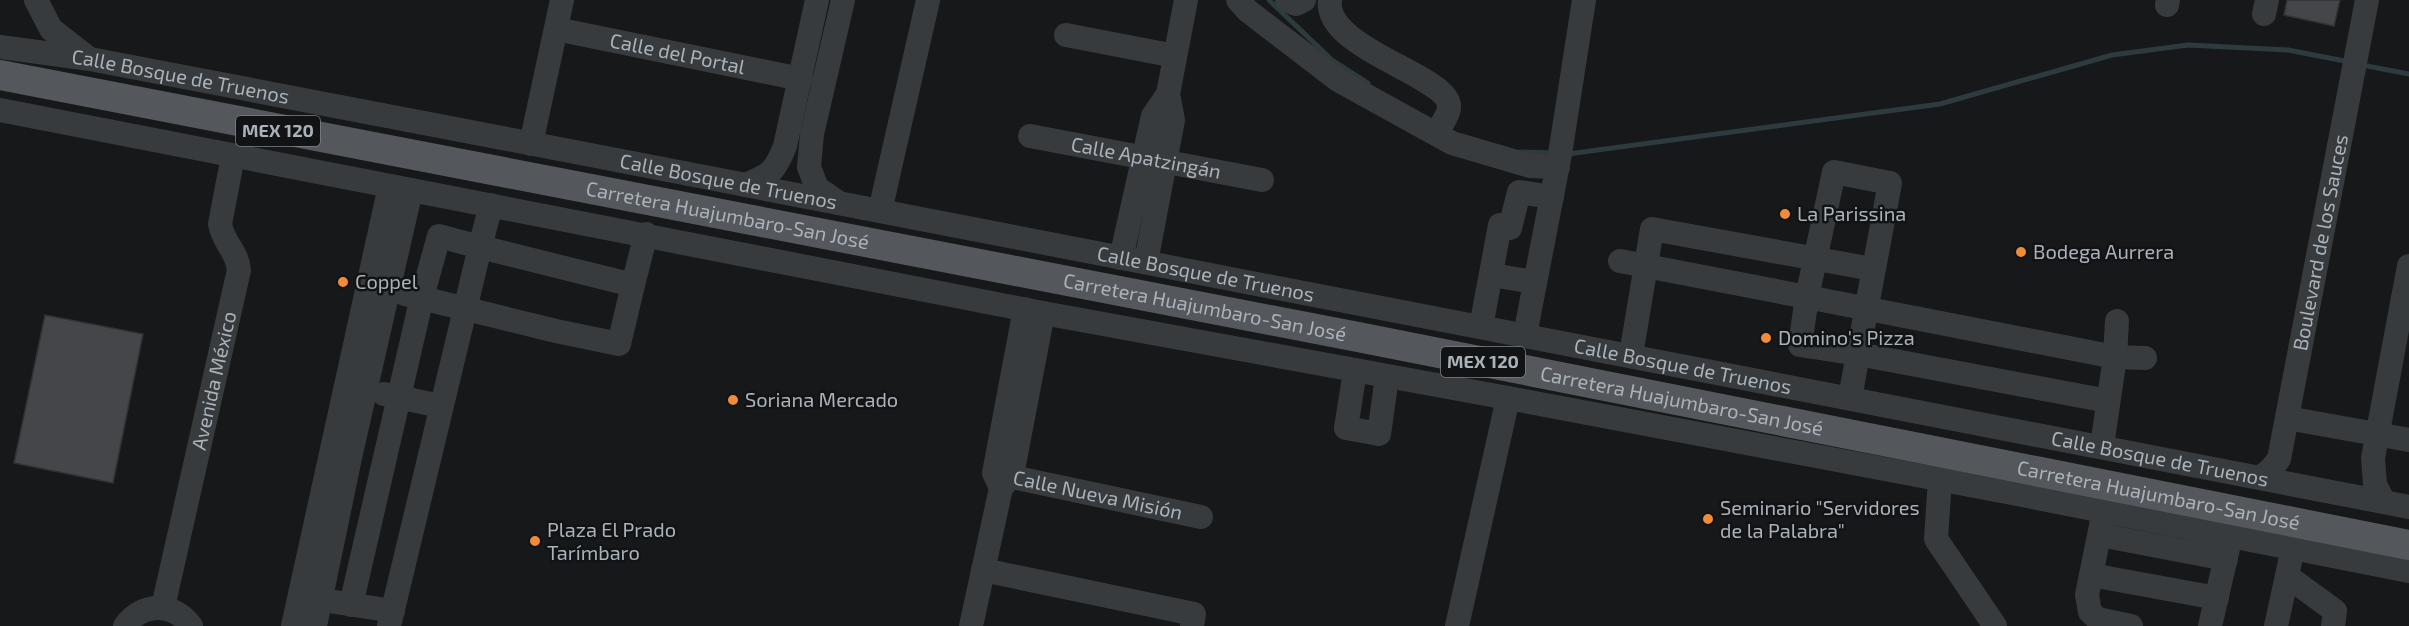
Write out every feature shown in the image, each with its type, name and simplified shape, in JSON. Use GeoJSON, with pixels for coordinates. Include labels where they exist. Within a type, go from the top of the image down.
{"type":"FeatureCollection","features":[{"type":"Feature","properties":{"kind":"main road","name":"Carretera Huajumbaro-San José"},"geometry":{"type":"LineString","coordinates":[[0,75],[244,124],[1358,337],[2409,545]]}},
{"type":"Feature","properties":{"kind":"street"},"geometry":{"type":"LineString","coordinates":[[36,0],[51,30],[90,59]]}},
{"type":"Feature","properties":{"kind":"street"},"geometry":{"type":"LineString","coordinates":[[531,144],[562,0]]}},
{"type":"Feature","properties":{"kind":"street"},"geometry":{"type":"LineString","coordinates":[[817,0],[801,79],[801,131],[809,167],[817,188],[839,203]]}},
{"type":"Feature","properties":{"kind":"street"},"geometry":{"type":"LineString","coordinates":[[745,185],[768,176],[801,131],[843,0]]}},
{"type":"Feature","properties":{"kind":"street"},"geometry":{"type":"LineString","coordinates":[[880,211],[928,0]]}},
{"type":"Feature","properties":{"kind":"street"},"geometry":{"type":"LineString","coordinates":[[1146,262],[1173,120],[1168,94],[1186,0]]}},
{"type":"Feature","properties":{"kind":"street"},"geometry":{"type":"LineString","coordinates":[[1238,0],[1257,18],[1338,80],[1441,125],[1452,143],[1530,166],[1559,161]]}},
{"type":"Feature","properties":{"kind":"street"},"geometry":{"type":"LineString","coordinates":[[1287,0],[1296,4],[1304,0]]}},
{"type":"Feature","properties":{"kind":"street"},"geometry":{"type":"LineString","coordinates":[[1330,0],[1329,7],[1340,28],[1386,61],[1416,75],[1443,94],[1449,102],[1441,125]]}},
{"type":"Feature","properties":{"kind":"street"},"geometry":{"type":"LineString","coordinates":[[1525,335],[1559,161],[1565,110],[1584,0]]}},
{"type":"Feature","properties":{"kind":"street","name":"Boulevard de los Sauces"},"geometry":{"type":"LineString","coordinates":[[2261,477],[2279,459],[2367,0]]}},
{"type":"Feature","properties":{"kind":"street","name":"Calle del Portal"},"geometry":{"type":"LineString","coordinates":[[556,29],[801,79]]}},
{"type":"Feature","properties":{"kind":"street"},"geometry":{"type":"LineString","coordinates":[[1066,35],[1175,56]]}},
{"type":"Feature","properties":{"kind":"street","name":"Calle Bosque de Truenos"},"geometry":{"type":"LineString","coordinates":[[0,47],[90,59],[2409,507]]}},
{"type":"Feature","properties":{"kind":"street"},"geometry":{"type":"LineString","coordinates":[[227,87],[233,104],[254,143],[234,156]]}},
{"type":"Feature","properties":{"kind":"street"},"geometry":{"type":"LineString","coordinates":[[1121,258],[1153,116],[1168,94]]}},
{"type":"Feature","properties":{"kind":"street"},"geometry":{"type":"LineString","coordinates":[[234,156],[225,139],[263,109],[276,95]]}},
{"type":"Feature","properties":{"kind":"street"},"geometry":{"type":"LineString","coordinates":[[0,110],[1034,311],[2104,511],[2228,548]]}},
{"type":"Feature","properties":{"kind":"street","name":"Calle Apatzingán"},"geometry":{"type":"LineString","coordinates":[[1030,136],[1262,180]]}},
{"type":"Feature","properties":{"kind":"street"},"geometry":{"type":"LineString","coordinates":[[562,218],[555,201],[556,183],[563,166],[575,152]]}},
{"type":"Feature","properties":{"kind":"street","name":"Avenida México"},"geometry":{"type":"LineString","coordinates":[[163,607],[239,270],[237,256],[222,236],[220,224],[234,156]]}},
{"type":"Feature","properties":{"kind":"street"},"geometry":{"type":"LineString","coordinates":[[1850,398],[1858,354],[1866,309],[1872,269],[1890,183],[1834,172],[1815,257],[1800,345],[1858,354],[2108,401]]}},
{"type":"Feature","properties":{"kind":"street"},"geometry":{"type":"LineString","coordinates":[[312,625],[327,600],[356,387],[400,188]]}},
{"type":"Feature","properties":{"kind":"street"},"geometry":{"type":"LineString","coordinates":[[1481,327],[1500,225],[1510,228],[1519,192],[1552,197]]}},
{"type":"Feature","properties":{"kind":"street"},"geometry":{"type":"LineString","coordinates":[[327,600],[391,618],[490,205]]}},
{"type":"Feature","properties":{"kind":"street"},"geometry":{"type":"LineString","coordinates":[[1631,355],[1652,229],[1872,269]]}},
{"type":"Feature","properties":{"kind":"street"},"geometry":{"type":"LineString","coordinates":[[378,289],[422,297],[556,331],[619,344],[646,234]]}},
{"type":"Feature","properties":{"kind":"street"},"geometry":{"type":"LineString","coordinates":[[312,625],[327,600],[399,398],[422,297],[439,236],[633,285]]}},
{"type":"Feature","properties":{"kind":"street"},"geometry":{"type":"LineString","coordinates":[[1620,261],[2115,357],[2145,358]]}},
{"type":"Feature","properties":{"kind":"street"},"geometry":{"type":"LineString","coordinates":[[2382,500],[2373,474],[2377,434],[2409,266]]}},
{"type":"Feature","properties":{"kind":"street"},"geometry":{"type":"LineString","coordinates":[[1491,275],[1535,282]]}},
{"type":"Feature","properties":{"kind":"street"},"geometry":{"type":"LineString","coordinates":[[1219,345],[1232,331],[1239,314],[1240,297],[1237,279]]}},
{"type":"Feature","properties":{"kind":"street"},"geometry":{"type":"LineString","coordinates":[[1376,308],[1365,321],[1358,337],[1358,371],[1350,402],[1383,407],[1387,376]]}},
{"type":"Feature","properties":{"kind":"street"},"geometry":{"type":"LineString","coordinates":[[971,626],[1034,311]]}},
{"type":"Feature","properties":{"kind":"street"},"geometry":{"type":"LineString","coordinates":[[2102,446],[2115,357],[2117,321]]}},
{"type":"Feature","properties":{"kind":"street"},"geometry":{"type":"LineString","coordinates":[[356,387],[440,406]]}},
{"type":"Feature","properties":{"kind":"street"},"geometry":{"type":"LineString","coordinates":[[1457,626],[1508,398]]}},
{"type":"Feature","properties":{"kind":"street"},"geometry":{"type":"LineString","coordinates":[[2287,418],[2409,440]]}},
{"type":"Feature","properties":{"kind":"street","name":"Calle Nueva Misión"},"geometry":{"type":"LineString","coordinates":[[1002,479],[1201,517]]}},
{"type":"Feature","properties":{"kind":"street"},"geometry":{"type":"LineString","coordinates":[[1940,479],[1936,539],[1995,626]]}},
{"type":"Feature","properties":{"kind":"street"},"geometry":{"type":"LineString","coordinates":[[2104,511],[2087,595],[2090,612],[2098,619],[2131,626]]}},
{"type":"Feature","properties":{"kind":"street"},"geometry":{"type":"LineString","coordinates":[[2100,535],[2228,548],[2293,548],[2409,571]]}},
{"type":"Feature","properties":{"kind":"street"},"geometry":{"type":"LineString","coordinates":[[2210,626],[2228,548]]}},
{"type":"Feature","properties":{"kind":"street"},"geometry":{"type":"LineString","coordinates":[[2276,626],[2293,548]]}},
{"type":"Feature","properties":{"kind":"street"},"geometry":{"type":"LineString","coordinates":[[983,570],[1194,614],[1191,626]]}},
{"type":"Feature","properties":{"kind":"street"},"geometry":{"type":"LineString","coordinates":[[2091,574],[2217,598]]}},
{"type":"Feature","properties":{"kind":"street"},"geometry":{"type":"LineString","coordinates":[[2287,576],[2335,611],[2333,626]]}},
{"type":"Feature","properties":{"kind":"street"},"geometry":{"type":"LineString","coordinates":[[125,626],[136,614],[149,608],[163,607],[176,611],[191,626]]}},
{"type":"Feature","properties":{"kind":"building"},"geometry":{"type":"Polygon","coordinates":[[[2287,0],[2340,0],[2334,26],[2284,15],[2287,0]]]}},
{"type":"Feature","properties":{"kind":"building"},"geometry":{"type":"Polygon","coordinates":[[[45,315],[143,334],[113,483],[14,463],[45,315]]]}},
{"type":"Feature","properties":{"kind":"waterway"},"geometry":{"type":"LineString","coordinates":[[1269,0],[1332,60],[1368,83]]}},
{"type":"Feature","properties":{"kind":"waterway"},"geometry":{"type":"LineString","coordinates":[[1568,154],[1940,104],[2112,55],[2188,45],[2288,50],[2350,62]]}},
{"type":"Feature","properties":{"kind":"waterway"},"geometry":{"type":"LineString","coordinates":[[2362,65],[2409,74]]}},
{"type":"Feature","properties":{"kind":"waterway"},"geometry":{"type":"LineString","coordinates":[[1520,152],[1555,153]]}},
{"type":"Feature","properties":{"kind":"place","name":"La Parissina"},"geometry":{"type":"Point","coordinates":[1785,214]}},
{"type":"Feature","properties":{"kind":"place","name":"Bodega Aurrera"},"geometry":{"type":"Point","coordinates":[2021,252]}},
{"type":"Feature","properties":{"kind":"place","name":"Coppel"},"geometry":{"type":"Point","coordinates":[343,282]}},
{"type":"Feature","properties":{"kind":"place","name":"Domino's Pizza"},"geometry":{"type":"Point","coordinates":[1766,338]}},
{"type":"Feature","properties":{"kind":"place","name":"Soriana Mercado"},"geometry":{"type":"Point","coordinates":[733,400]}},
{"type":"Feature","properties":{"kind":"place","name":"Seminario \"Servidores de la Palabra\""},"geometry":{"type":"Point","coordinates":[1708,519]}},
{"type":"Feature","properties":{"kind":"place","name":"Plaza El Prado Tarímbaro"},"geometry":{"type":"Point","coordinates":[535,541]}}]}
